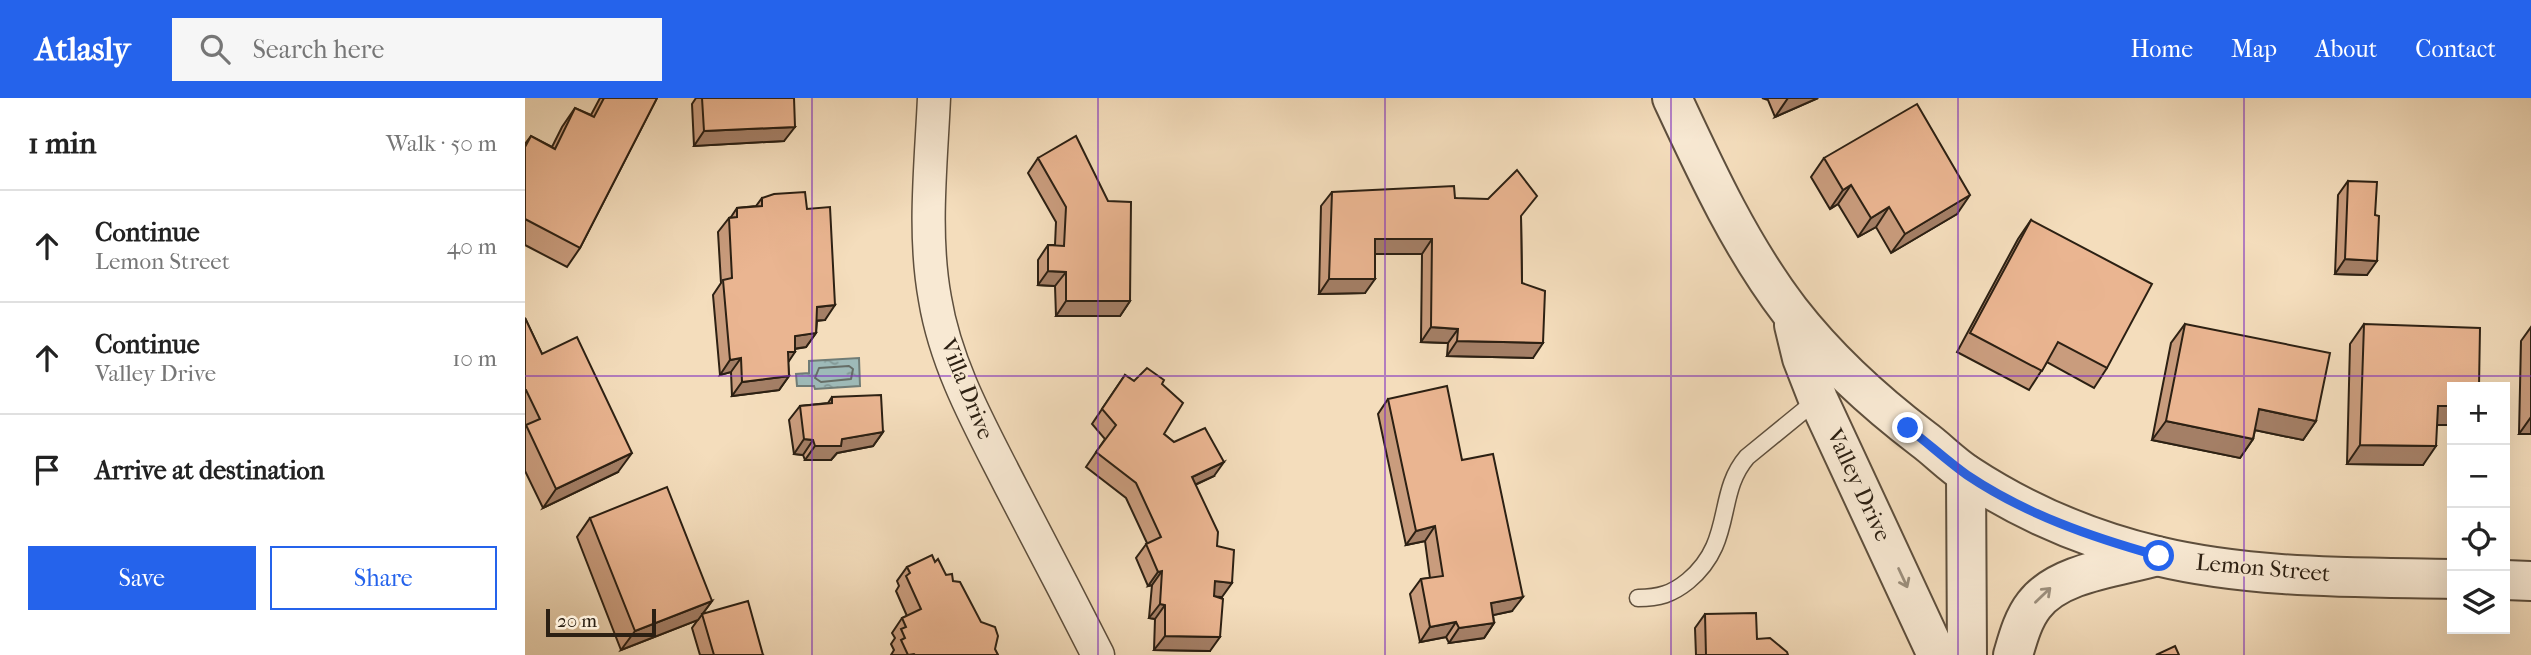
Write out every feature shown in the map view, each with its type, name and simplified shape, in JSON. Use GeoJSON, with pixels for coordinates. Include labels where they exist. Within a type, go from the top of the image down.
{"type":"FeatureCollection","features":[{"type":"Feature","properties":{"kind":"street","name":"Villa Drive"},"geometry":{"type":"LineString","coordinates":[[934,98],[929,203],[931,255],[935,299],[947,344],[967,402],[1098,655]]}},
{"type":"Feature","properties":{"kind":"street","name":"Valley Drive"},"geometry":{"type":"LineString","coordinates":[[1672,98],[1744,240],[1791,312],[1842,372],[1966,474]]}},
{"type":"Feature","properties":{"kind":"street","name":"Valley Drive"},"geometry":{"type":"LineString","coordinates":[[1791,312],[1802,358],[1818,399],[1937,655]]}},
{"type":"Feature","properties":{"kind":"street","name":"Lemon Street"},"geometry":{"type":"LineString","coordinates":[[1966,474],[2033,512],[2066,527],[2159,556],[2243,570],[2447,579]]}},
{"type":"Feature","properties":{"kind":"street"},"geometry":{"type":"LineString","coordinates":[[1966,474],[1967,655]]}},
{"type":"Feature","properties":{"kind":"street"},"geometry":{"type":"LineString","coordinates":[[2013,655],[2020,630],[2033,605],[2052,587],[2082,574],[2159,556]]}},
{"type":"Feature","properties":{"kind":"street"},"geometry":{"type":"LineString","coordinates":[[2510,580],[2531,581]]}},
{"type":"Feature","properties":{"kind":"lane"},"geometry":{"type":"LineString","coordinates":[[1638,598],[1667,595],[1703,566],[1713,552],[1720,534],[1738,467],[1818,399]]}},
{"type":"Feature","properties":{"kind":"water"},"geometry":{"type":"Polygon","coordinates":[[[859,358],[860,386],[815,389],[814,386],[797,386],[796,374],[809,373],[809,361],[859,358]]]}},
{"type":"Feature","properties":{"kind":"building"},"geometry":{"type":"Polygon","coordinates":[[[604,98],[657,98],[580,248],[525,219],[525,147],[531,136],[555,149],[575,108],[594,117],[604,98]]]}},
{"type":"Feature","properties":{"kind":"building"},"geometry":{"type":"Polygon","coordinates":[[[702,98],[794,98],[795,127],[704,131],[702,98]]]}},
{"type":"Feature","properties":{"kind":"building"},"geometry":{"type":"Polygon","coordinates":[[[1917,104],[1970,195],[1905,234],[1889,207],[1871,218],[1851,185],[1843,190],[1824,158],[1917,104]]]}},
{"type":"Feature","properties":{"kind":"building"},"geometry":{"type":"Polygon","coordinates":[[[1076,136],[1108,201],[1131,202],[1130,301],[1066,301],[1066,272],[1048,271],[1048,245],[1064,246],[1066,207],[1038,158],[1076,136]]]}},
{"type":"Feature","properties":{"kind":"building"},"geometry":{"type":"Polygon","coordinates":[[[1517,170],[1537,196],[1521,216],[1522,283],[1545,291],[1543,343],[1457,341],[1458,329],[1431,327],[1432,239],[1375,239],[1375,279],[1329,279],[1332,192],[1454,186],[1455,198],[1488,199],[1517,170]]]}},
{"type":"Feature","properties":{"kind":"building"},"geometry":{"type":"Polygon","coordinates":[[[2348,181],[2377,182],[2377,261],[2345,259],[2348,181]]]}},
{"type":"Feature","properties":{"kind":"building"},"geometry":{"type":"Polygon","coordinates":[[[805,192],[807,209],[830,207],[835,305],[817,307],[816,333],[795,336],[795,352],[788,352],[789,376],[742,382],[741,358],[730,360],[723,280],[732,278],[729,218],[737,217],[737,208],[762,206],[762,198],[774,194],[805,192]]]}},
{"type":"Feature","properties":{"kind":"building"},"geometry":{"type":"Polygon","coordinates":[[[2031,220],[2152,284],[2107,368],[2058,342],[2042,371],[1970,333],[2031,220]]]}},
{"type":"Feature","properties":{"kind":"building"},"geometry":{"type":"Polygon","coordinates":[[[525,318],[542,354],[577,337],[632,453],[556,489],[526,425],[540,419],[525,390],[525,318]]]}},
{"type":"Feature","properties":{"kind":"building"},"geometry":{"type":"Polygon","coordinates":[[[2185,324],[2330,353],[2316,421],[2259,409],[2253,439],[2166,421],[2185,324]]]}},
{"type":"Feature","properties":{"kind":"building"},"geometry":{"type":"Polygon","coordinates":[[[2364,324],[2480,328],[2479,382],[2447,382],[2447,406],[2438,406],[2436,446],[2360,445],[2364,324]]]}},
{"type":"Feature","properties":{"kind":"building"},"geometry":{"type":"Polygon","coordinates":[[[1147,368],[1164,380],[1162,384],[1183,403],[1164,434],[1174,442],[1205,428],[1224,462],[1192,477],[1218,532],[1217,546],[1234,550],[1232,583],[1215,581],[1214,596],[1223,599],[1220,637],[1165,636],[1165,605],[1160,604],[1162,571],[1158,572],[1146,544],[1161,537],[1136,483],[1096,452],[1116,425],[1102,409],[1125,375],[1134,381],[1147,368]]]}},
{"type":"Feature","properties":{"kind":"building"},"geometry":{"type":"Polygon","coordinates":[[[1447,386],[1462,460],[1493,454],[1523,597],[1491,603],[1494,623],[1459,628],[1456,622],[1430,627],[1421,579],[1443,576],[1435,526],[1416,531],[1388,399],[1447,386]]]}},
{"type":"Feature","properties":{"kind":"building"},"geometry":{"type":"Polygon","coordinates":[[[881,395],[883,432],[842,439],[841,446],[815,446],[813,440],[804,439],[800,406],[832,403],[832,397],[881,395]]]}},
{"type":"Feature","properties":{"kind":"building"},"geometry":{"type":"Polygon","coordinates":[[[667,487],[712,601],[635,631],[590,518],[667,487]]]}},
{"type":"Feature","properties":{"kind":"building"},"geometry":{"type":"Polygon","coordinates":[[[932,555],[935,562],[938,559],[946,575],[952,574],[953,581],[960,582],[981,622],[995,627],[998,636],[995,649],[998,655],[908,655],[901,640],[905,638],[901,629],[906,627],[902,618],[921,609],[906,576],[910,573],[907,567],[932,555]]]}},
{"type":"Feature","properties":{"kind":"building"},"geometry":{"type":"Polygon","coordinates":[[[748,601],[763,655],[714,655],[702,614],[748,601]]]}},
{"type":"Feature","properties":{"kind":"building"},"geometry":{"type":"Polygon","coordinates":[[[1756,613],[1757,639],[1770,638],[1788,655],[1706,655],[1705,614],[1756,613]]]}},
{"type":"Feature","properties":{"kind":"building"},"geometry":{"type":"Polygon","coordinates":[[[2175,646],[2179,655],[2156,655],[2175,646]]]}},
{"type":"Feature","properties":{"kind":"route"},"geometry":{"type":"LineString","coordinates":[[1908,428],[1966,474],[2033,512],[2106,541],[2159,556]]}}]}
